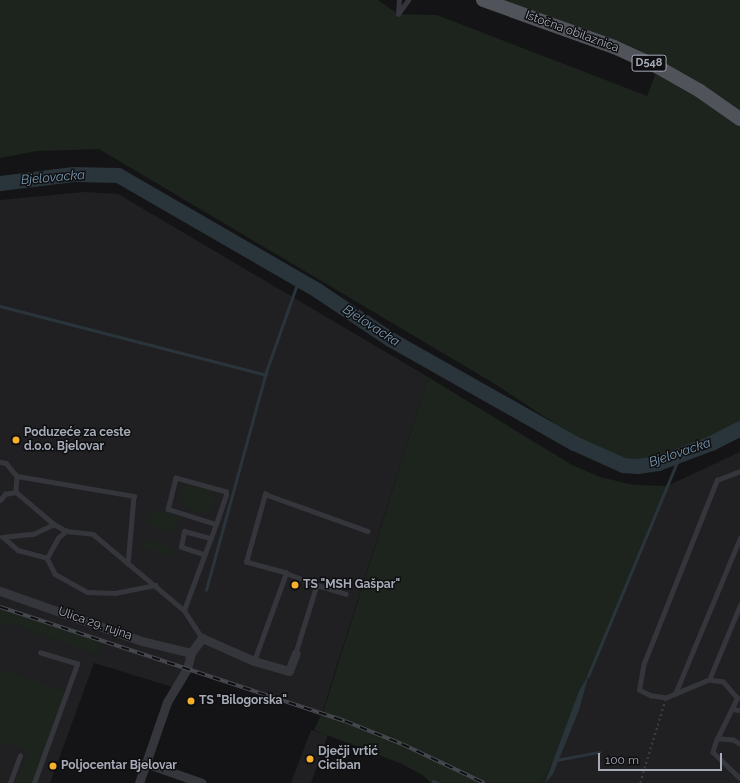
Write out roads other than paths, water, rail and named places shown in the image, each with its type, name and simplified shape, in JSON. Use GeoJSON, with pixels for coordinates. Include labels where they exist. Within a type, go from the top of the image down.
{"type":"FeatureCollection","features":[{"type":"Feature","properties":{"kind":"main road","name":"Istočna obilaznica"},"geometry":{"type":"LineString","coordinates":[[483,0],[614,47],[658,67],[700,92],[740,120]]}},
{"type":"Feature","properties":{"kind":"street","name":"Ulica 29. rujna"},"geometry":{"type":"LineString","coordinates":[[0,591],[142,641],[191,653]]}},
{"type":"Feature","properties":{"kind":"street"},"geometry":{"type":"LineString","coordinates":[[138,783],[167,702],[187,669],[191,653],[202,638],[254,661],[289,671],[296,653]]}},
{"type":"Feature","properties":{"kind":"street"},"geometry":{"type":"LineString","coordinates":[[145,763],[202,783]]}},
{"type":"Feature","properties":{"kind":"lane"},"geometry":{"type":"LineString","coordinates":[[399,0],[398,14],[408,0]]}},
{"type":"Feature","properties":{"kind":"lane"},"geometry":{"type":"LineString","coordinates":[[0,462],[6,463],[17,476],[134,496],[128,564]]}},
{"type":"Feature","properties":{"kind":"lane"},"geometry":{"type":"LineString","coordinates":[[740,471],[717,480],[644,663],[638,690],[651,696],[666,698],[709,680],[723,682],[739,698],[717,739],[713,752],[740,778]]}},
{"type":"Feature","properties":{"kind":"lane"},"geometry":{"type":"LineString","coordinates":[[16,492],[17,476]]}},
{"type":"Feature","properties":{"kind":"lane"},"geometry":{"type":"LineString","coordinates":[[184,610],[216,524],[226,492],[176,478],[168,509],[216,524]]}},
{"type":"Feature","properties":{"kind":"lane"},"geometry":{"type":"LineString","coordinates":[[0,500],[2,495],[16,492]]}},
{"type":"Feature","properties":{"kind":"lane"},"geometry":{"type":"LineString","coordinates":[[16,492],[54,524],[66,531],[93,534],[128,564],[155,584],[184,610],[202,638]]}},
{"type":"Feature","properties":{"kind":"lane"},"geometry":{"type":"LineString","coordinates":[[346,594],[286,573],[246,562],[265,494],[368,531]]}},
{"type":"Feature","properties":{"kind":"lane"},"geometry":{"type":"LineString","coordinates":[[1,537],[33,534],[54,524]]}},
{"type":"Feature","properties":{"kind":"lane"},"geometry":{"type":"LineString","coordinates":[[47,558],[58,538],[66,531]]}},
{"type":"Feature","properties":{"kind":"lane"},"geometry":{"type":"LineString","coordinates":[[204,554],[181,547],[184,531],[211,538]]}},
{"type":"Feature","properties":{"kind":"lane"},"geometry":{"type":"LineString","coordinates":[[1,537],[18,550],[47,558],[55,574],[87,592],[115,593],[155,584]]}},
{"type":"Feature","properties":{"kind":"lane"},"geometry":{"type":"LineString","coordinates":[[675,694],[740,538]]}},
{"type":"Feature","properties":{"kind":"lane"},"geometry":{"type":"LineString","coordinates":[[254,661],[286,573]]}},
{"type":"Feature","properties":{"kind":"lane"},"geometry":{"type":"LineString","coordinates":[[296,653],[317,585]]}},
{"type":"Feature","properties":{"kind":"lane"},"geometry":{"type":"LineString","coordinates":[[709,680],[740,605]]}},
{"type":"Feature","properties":{"kind":"lane"},"geometry":{"type":"LineString","coordinates":[[34,783],[77,664],[42,653]]}},
{"type":"Feature","properties":{"kind":"lane"},"geometry":{"type":"LineString","coordinates":[[732,709],[740,710]]}},
{"type":"Feature","properties":{"kind":"lane"},"geometry":{"type":"LineString","coordinates":[[717,739],[733,740],[740,744]]}},
{"type":"Feature","properties":{"kind":"lane"},"geometry":{"type":"LineString","coordinates":[[10,783],[20,756]]}},
{"type":"Feature","properties":{"kind":"waterway","name":"Bjelovacka"},"geometry":{"type":"LineString","coordinates":[[0,183],[73,174],[118,175],[317,290],[390,339],[574,443],[623,465],[637,466],[658,463],[711,443],[740,428]]}},
{"type":"Feature","properties":{"kind":"waterway"},"geometry":{"type":"LineString","coordinates":[[206,590],[266,372],[299,279]]}},
{"type":"Feature","properties":{"kind":"waterway"},"geometry":{"type":"LineString","coordinates":[[0,306],[266,375]]}},
{"type":"Feature","properties":{"kind":"waterway"},"geometry":{"type":"LineString","coordinates":[[588,676],[680,455]]}},
{"type":"Feature","properties":{"kind":"waterway"},"geometry":{"type":"LineString","coordinates":[[556,760],[599,752]]}},
{"type":"Feature","properties":{"kind":"waterway"},"geometry":{"type":"LineString","coordinates":[[433,781],[438,783]]}},
{"type":"Feature","properties":{"kind":"railway"},"geometry":{"type":"LineString","coordinates":[[0,607],[345,721],[402,744],[484,783]]}},
{"type":"Feature","properties":{"kind":"place","name":"Poduzeće za ceste d.o.o. Bjelovar"},"geometry":{"type":"Point","coordinates":[16,440]}},
{"type":"Feature","properties":{"kind":"place","name":"TS \"MSH Gašpar\""},"geometry":{"type":"Point","coordinates":[295,585]}},
{"type":"Feature","properties":{"kind":"place","name":"TS \"Bilogorska\""},"geometry":{"type":"Point","coordinates":[191,701]}},
{"type":"Feature","properties":{"kind":"place","name":"Dječji vrtić Ciciban"},"geometry":{"type":"Point","coordinates":[310,759]}},
{"type":"Feature","properties":{"kind":"place","name":"Poljocentar Bjelovar"},"geometry":{"type":"Point","coordinates":[53,766]}}]}
